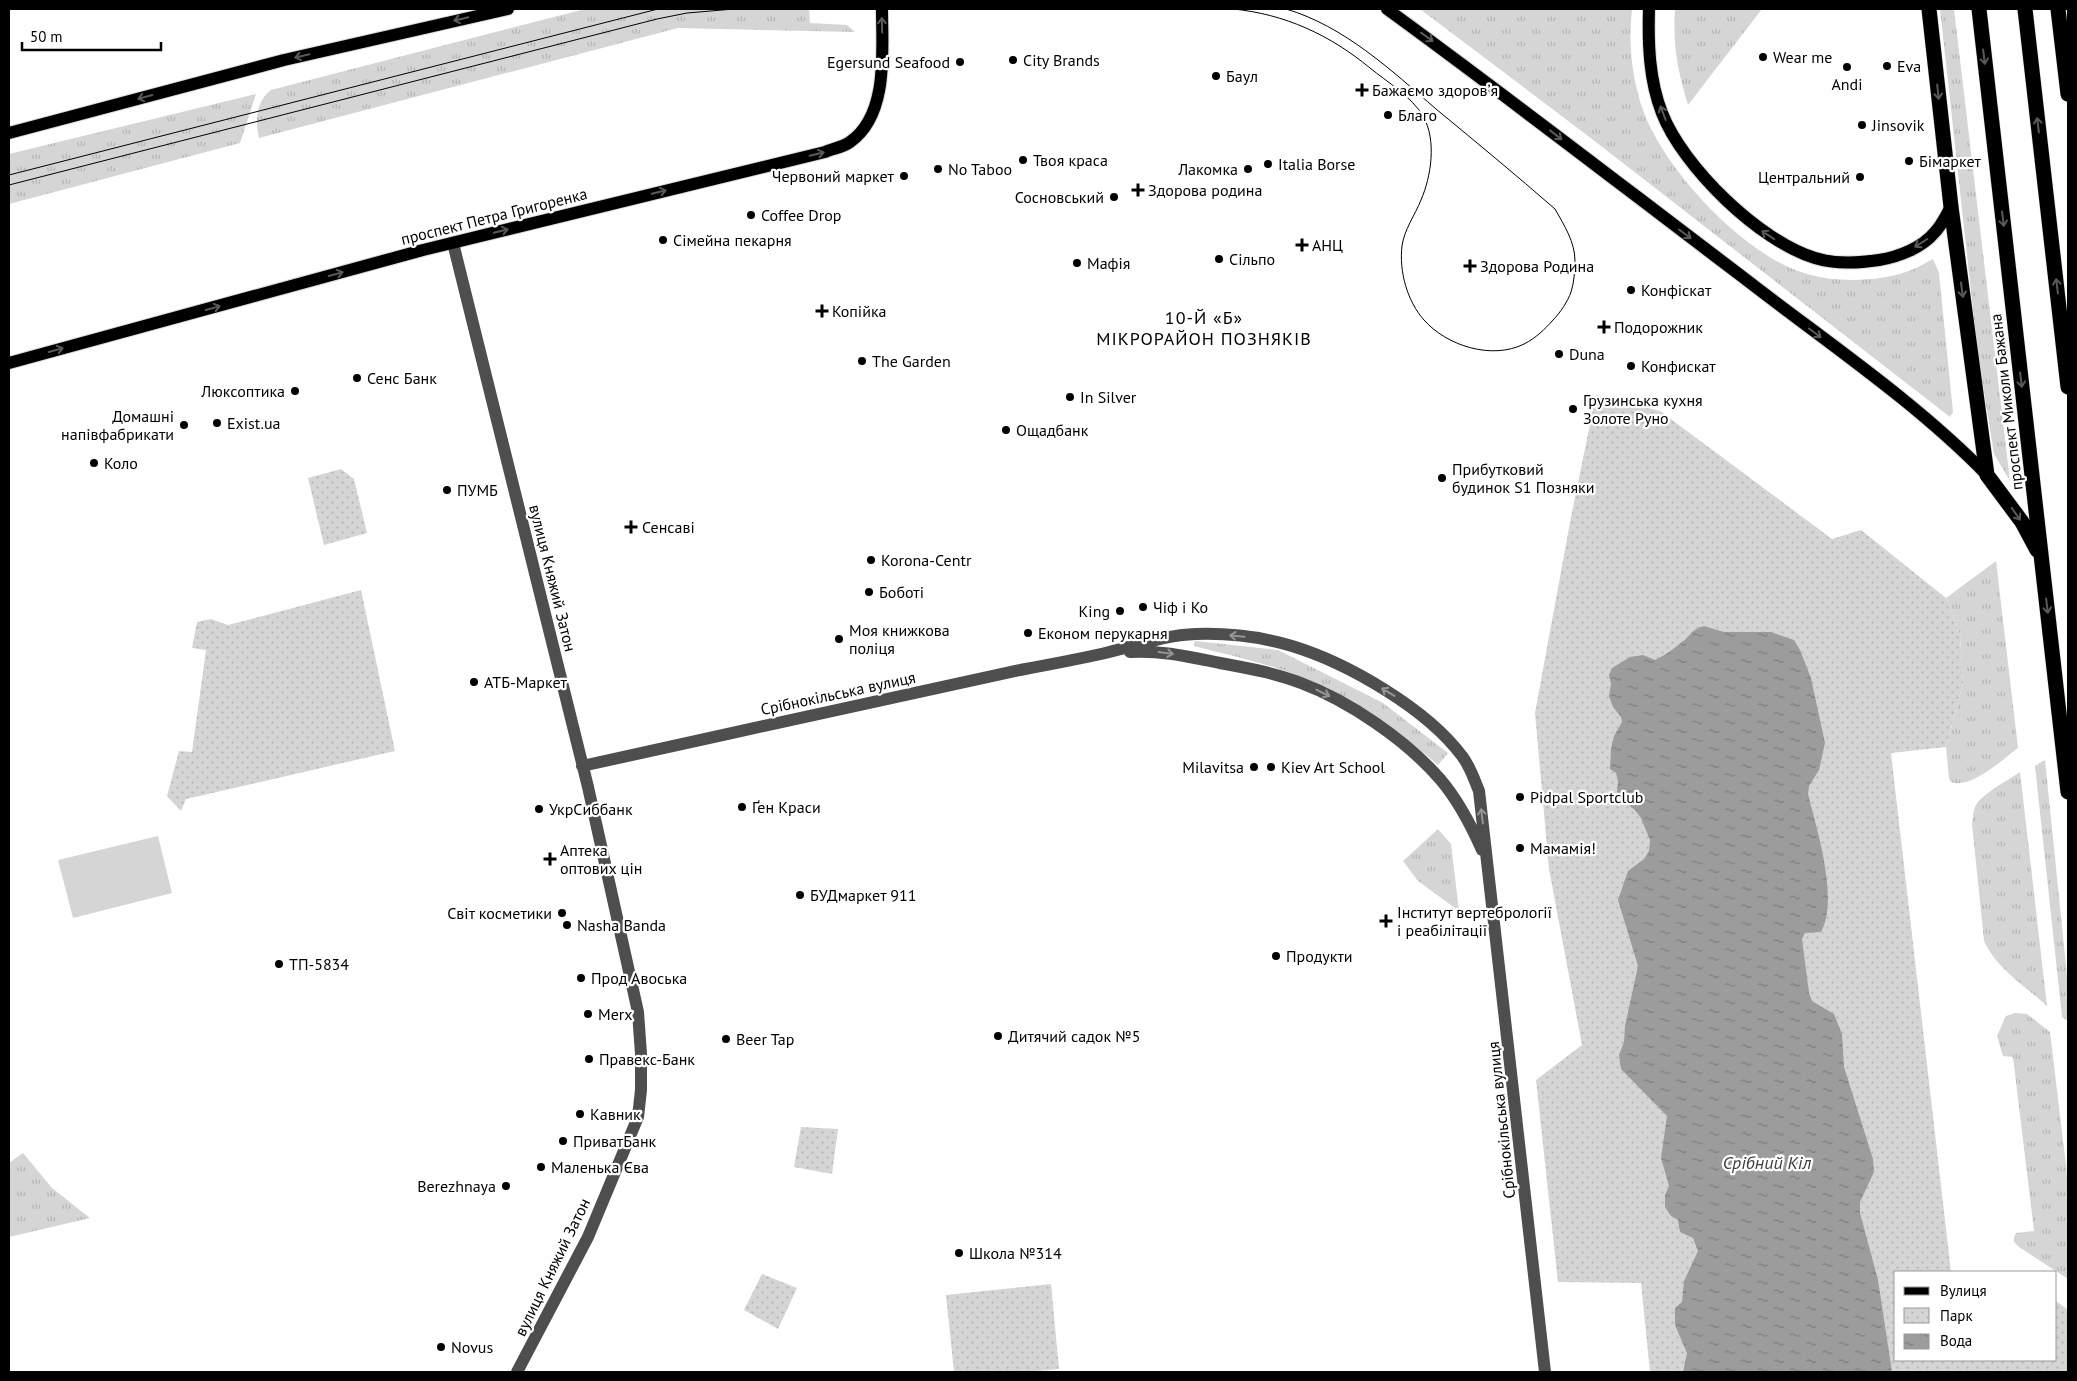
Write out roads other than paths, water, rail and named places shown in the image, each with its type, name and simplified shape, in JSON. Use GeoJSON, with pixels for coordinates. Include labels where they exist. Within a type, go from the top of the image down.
{"type":"FeatureCollection","features":[{"type":"Feature","properties":{"kind":"highway"},"geometry":{"type":"LineString","coordinates":[[1929,9],[1951,206],[1987,476],[2022,522],[2042,558]]}},
{"type":"Feature","properties":{"kind":"highway","name":"проспект Миколи Бажана"},"geometry":{"type":"LineString","coordinates":[[1978,9],[2068,792]]}},
{"type":"Feature","properties":{"kind":"highway"},"geometry":{"type":"LineString","coordinates":[[2025,9],[2068,387]]}},
{"type":"Feature","properties":{"kind":"highway"},"geometry":{"type":"LineString","coordinates":[[2058,9],[2068,94]]}},
{"type":"Feature","properties":{"kind":"main road"},"geometry":{"type":"LineString","coordinates":[[9,133],[284,60],[508,9]]}},
{"type":"Feature","properties":{"kind":"main road","name":"проспект Петра Григоренка"},"geometry":{"type":"LineString","coordinates":[[9,363],[453,242],[825,152],[849,143],[865,128],[878,100],[882,60],[882,9]]}},
{"type":"Feature","properties":{"kind":"main road"},"geometry":{"type":"LineString","coordinates":[[1387,9],[1490,84],[1878,381],[1960,448],[1987,476]]}},
{"type":"Feature","properties":{"kind":"main road"},"geometry":{"type":"LineString","coordinates":[[1649,9],[1648,38],[1652,74],[1662,113],[1666,121],[1679,145],[1700,172],[1730,203],[1764,233],[1784,245],[1816,258],[1842,262],[1892,258],[1922,244],[1936,232],[1951,206]]}},
{"type":"Feature","properties":{"kind":"street","name":"вулиця Княжий Затон"},"geometry":{"type":"LineString","coordinates":[[453,242],[582,766],[638,1012],[641,1054],[641,1090],[638,1117],[588,1238],[517,1372]]}},
{"type":"Feature","properties":{"kind":"street","name":"Срібнокільська вулиця"},"geometry":{"type":"LineString","coordinates":[[582,766],[939,687],[1178,636],[1196,634],[1253,638],[1306,651],[1377,685],[1395,696],[1442,734],[1463,757],[1479,791],[1545,1372]]}},
{"type":"Feature","properties":{"kind":"street","name":"Срібнокільська вулиця"},"geometry":{"type":"LineString","coordinates":[[1100,654],[1150,651],[1177,654],[1271,673],[1302,683],[1335,699],[1383,729],[1439,778],[1468,821],[1488,864]]}},
{"type":"Feature","properties":{"kind":"water","name":"Срібний Кіл"},"geometry":{"type":"Polygon","coordinates":[[[1704,626],[1724,632],[1771,632],[1794,640],[1811,678],[1825,743],[1819,770],[1809,786],[1808,794],[1825,864],[1828,902],[1826,918],[1821,932],[1805,933],[1802,939],[1809,993],[1812,1001],[1834,1014],[1842,1034],[1844,1067],[1873,1159],[1874,1172],[1860,1202],[1860,1213],[1878,1280],[1892,1372],[1683,1372],[1687,1353],[1675,1325],[1675,1308],[1682,1302],[1684,1281],[1698,1251],[1693,1238],[1680,1232],[1678,1220],[1671,1216],[1665,1207],[1665,1195],[1669,1186],[1661,1158],[1667,1116],[1621,1069],[1619,1055],[1624,1042],[1625,1026],[1638,966],[1618,900],[1628,871],[1644,859],[1649,851],[1650,840],[1641,818],[1635,810],[1624,802],[1617,792],[1618,781],[1616,773],[1610,769],[1614,736],[1622,722],[1609,696],[1611,684],[1609,675],[1612,668],[1630,657],[1643,655],[1655,660],[1659,658],[1694,631],[1704,626]]]}},
{"type":"Feature","properties":{"kind":"tram line"},"geometry":{"type":"LineString","coordinates":[[9,175],[658,9]]}},
{"type":"Feature","properties":{"kind":"tram line"},"geometry":{"type":"LineString","coordinates":[[9,185],[657,19],[687,13],[734,9]]}},
{"type":"Feature","properties":{"kind":"tram line"},"geometry":{"type":"LineString","coordinates":[[1233,9],[1289,21],[1323,36],[1355,56],[1399,90],[1419,109],[1430,136],[1430,170],[1425,191],[1405,234],[1401,256],[1403,275],[1409,295],[1424,320],[1445,337],[1471,348],[1484,350],[1498,351],[1511,349],[1524,344],[1536,336],[1564,307],[1570,296],[1574,281],[1575,254],[1568,234],[1555,209],[1402,79],[1366,51],[1328,26],[1286,9]]}},
{"type":"Feature","properties":{"kind":"place","name":"Wear me"},"geometry":{"type":"Point","coordinates":[1763,57]}},
{"type":"Feature","properties":{"kind":"place","name":"City Brands"},"geometry":{"type":"Point","coordinates":[1013,60]}},
{"type":"Feature","properties":{"kind":"place","name":"Egersund Seafood"},"geometry":{"type":"Point","coordinates":[960,62]}},
{"type":"Feature","properties":{"kind":"place","name":"Eva"},"geometry":{"type":"Point","coordinates":[1887,66]}},
{"type":"Feature","properties":{"kind":"place","name":"Andi"},"geometry":{"type":"Point","coordinates":[1847,67]}},
{"type":"Feature","properties":{"kind":"place","name":"Баул"},"geometry":{"type":"Point","coordinates":[1216,76]}},
{"type":"Feature","properties":{"kind":"place","name":"Бажаємо здоровʼя"},"geometry":{"type":"Point","coordinates":[1362,90]}},
{"type":"Feature","properties":{"kind":"place","name":"Благо"},"geometry":{"type":"Point","coordinates":[1388,115]}},
{"type":"Feature","properties":{"kind":"place","name":"Jinsovik"},"geometry":{"type":"Point","coordinates":[1862,125]}},
{"type":"Feature","properties":{"kind":"place","name":"Твоя краса"},"geometry":{"type":"Point","coordinates":[1023,160]}},
{"type":"Feature","properties":{"kind":"place","name":"Бімаркет"},"geometry":{"type":"Point","coordinates":[1909,161]}},
{"type":"Feature","properties":{"kind":"place","name":"Italia Borse"},"geometry":{"type":"Point","coordinates":[1268,164]}},
{"type":"Feature","properties":{"kind":"place","name":"No Taboo"},"geometry":{"type":"Point","coordinates":[938,169]}},
{"type":"Feature","properties":{"kind":"place","name":"Лакомка"},"geometry":{"type":"Point","coordinates":[1248,169]}},
{"type":"Feature","properties":{"kind":"place","name":"Червоний маркет"},"geometry":{"type":"Point","coordinates":[904,176]}},
{"type":"Feature","properties":{"kind":"place","name":"Центральний"},"geometry":{"type":"Point","coordinates":[1860,177]}},
{"type":"Feature","properties":{"kind":"place","name":"Здорова родина"},"geometry":{"type":"Point","coordinates":[1138,190]}},
{"type":"Feature","properties":{"kind":"place","name":"Сосновський"},"geometry":{"type":"Point","coordinates":[1114,197]}},
{"type":"Feature","properties":{"kind":"place","name":"Coffee Drop"},"geometry":{"type":"Point","coordinates":[751,215]}},
{"type":"Feature","properties":{"kind":"place","name":"Сімейна пекарня"},"geometry":{"type":"Point","coordinates":[663,240]}},
{"type":"Feature","properties":{"kind":"place","name":"АНЦ"},"geometry":{"type":"Point","coordinates":[1302,245]}},
{"type":"Feature","properties":{"kind":"place","name":"Сільпо"},"geometry":{"type":"Point","coordinates":[1219,259]}},
{"type":"Feature","properties":{"kind":"place","name":"Мафія"},"geometry":{"type":"Point","coordinates":[1077,263]}},
{"type":"Feature","properties":{"kind":"place","name":"Здорова Родина"},"geometry":{"type":"Point","coordinates":[1470,266]}},
{"type":"Feature","properties":{"kind":"place","name":"Конфіскат"},"geometry":{"type":"Point","coordinates":[1631,290]}},
{"type":"Feature","properties":{"kind":"place","name":"Копійка"},"geometry":{"type":"Point","coordinates":[822,311]}},
{"type":"Feature","properties":{"kind":"place","name":"Подорожник"},"geometry":{"type":"Point","coordinates":[1604,327]}},
{"type":"Feature","properties":{"kind":"place","name":"Duna"},"geometry":{"type":"Point","coordinates":[1559,354]}},
{"type":"Feature","properties":{"kind":"place","name":"The Garden"},"geometry":{"type":"Point","coordinates":[862,361]}},
{"type":"Feature","properties":{"kind":"place","name":"Конфискат"},"geometry":{"type":"Point","coordinates":[1631,366]}},
{"type":"Feature","properties":{"kind":"place","name":"Сенс Банк"},"geometry":{"type":"Point","coordinates":[357,378]}},
{"type":"Feature","properties":{"kind":"place","name":"Люксоптика"},"geometry":{"type":"Point","coordinates":[295,391]}},
{"type":"Feature","properties":{"kind":"place","name":"In Silver"},"geometry":{"type":"Point","coordinates":[1070,397]}},
{"type":"Feature","properties":{"kind":"place","name":"Грузинська кухня Золоте Руно"},"geometry":{"type":"Point","coordinates":[1573,409]}},
{"type":"Feature","properties":{"kind":"place","name":"Exist.ua"},"geometry":{"type":"Point","coordinates":[217,423]}},
{"type":"Feature","properties":{"kind":"place","name":"Домашні напівфабрикати"},"geometry":{"type":"Point","coordinates":[184,425]}},
{"type":"Feature","properties":{"kind":"place","name":"Ощадбанк"},"geometry":{"type":"Point","coordinates":[1006,430]}},
{"type":"Feature","properties":{"kind":"place","name":"Коло"},"geometry":{"type":"Point","coordinates":[94,463]}},
{"type":"Feature","properties":{"kind":"place","name":"Прибутковий будинок S1 Позняки"},"geometry":{"type":"Point","coordinates":[1442,478]}},
{"type":"Feature","properties":{"kind":"place","name":"ПУМБ"},"geometry":{"type":"Point","coordinates":[447,490]}},
{"type":"Feature","properties":{"kind":"place","name":"Сенсаві"},"geometry":{"type":"Point","coordinates":[631,527]}},
{"type":"Feature","properties":{"kind":"place","name":"Korona-Centr"},"geometry":{"type":"Point","coordinates":[871,560]}},
{"type":"Feature","properties":{"kind":"place","name":"Боботі"},"geometry":{"type":"Point","coordinates":[869,592]}},
{"type":"Feature","properties":{"kind":"place","name":"Чіф і Ко"},"geometry":{"type":"Point","coordinates":[1143,607]}},
{"type":"Feature","properties":{"kind":"place","name":"King"},"geometry":{"type":"Point","coordinates":[1120,611]}},
{"type":"Feature","properties":{"kind":"place","name":"Економ перукарня"},"geometry":{"type":"Point","coordinates":[1028,633]}},
{"type":"Feature","properties":{"kind":"place","name":"Моя книжкова поліця"},"geometry":{"type":"Point","coordinates":[839,639]}},
{"type":"Feature","properties":{"kind":"place","name":"АТБ-Маркет"},"geometry":{"type":"Point","coordinates":[474,682]}},
{"type":"Feature","properties":{"kind":"place","name":"Milavitsa"},"geometry":{"type":"Point","coordinates":[1254,767]}},
{"type":"Feature","properties":{"kind":"place","name":"Kiev Art School"},"geometry":{"type":"Point","coordinates":[1271,767]}},
{"type":"Feature","properties":{"kind":"place","name":"Pidpal Sportclub"},"geometry":{"type":"Point","coordinates":[1520,797]}},
{"type":"Feature","properties":{"kind":"place","name":"Ґен Краси"},"geometry":{"type":"Point","coordinates":[742,807]}},
{"type":"Feature","properties":{"kind":"place","name":"УкрСиббанк"},"geometry":{"type":"Point","coordinates":[539,809]}},
{"type":"Feature","properties":{"kind":"place","name":"Мамамія!"},"geometry":{"type":"Point","coordinates":[1520,848]}},
{"type":"Feature","properties":{"kind":"place","name":"Аптека оптових цін"},"geometry":{"type":"Point","coordinates":[550,859]}},
{"type":"Feature","properties":{"kind":"place","name":"БУДмаркет 911"},"geometry":{"type":"Point","coordinates":[800,895]}},
{"type":"Feature","properties":{"kind":"place","name":"Світ косметики"},"geometry":{"type":"Point","coordinates":[562,913]}},
{"type":"Feature","properties":{"kind":"place","name":"Інститут вертебрології і реабілітації"},"geometry":{"type":"Point","coordinates":[1386,921]}},
{"type":"Feature","properties":{"kind":"place","name":"Nasha Banda"},"geometry":{"type":"Point","coordinates":[567,925]}},
{"type":"Feature","properties":{"kind":"place","name":"Продукти"},"geometry":{"type":"Point","coordinates":[1276,956]}},
{"type":"Feature","properties":{"kind":"place","name":"ТП-5834"},"geometry":{"type":"Point","coordinates":[279,964]}},
{"type":"Feature","properties":{"kind":"place","name":"Прод Авоська"},"geometry":{"type":"Point","coordinates":[581,978]}},
{"type":"Feature","properties":{"kind":"place","name":"Merx"},"geometry":{"type":"Point","coordinates":[588,1014]}},
{"type":"Feature","properties":{"kind":"place","name":"Дитячий садок №5"},"geometry":{"type":"Point","coordinates":[998,1036]}},
{"type":"Feature","properties":{"kind":"place","name":"Beer Tap"},"geometry":{"type":"Point","coordinates":[726,1039]}},
{"type":"Feature","properties":{"kind":"place","name":"Правекс-Банк"},"geometry":{"type":"Point","coordinates":[589,1059]}},
{"type":"Feature","properties":{"kind":"place","name":"Кавник"},"geometry":{"type":"Point","coordinates":[580,1114]}},
{"type":"Feature","properties":{"kind":"place","name":"ПриватБанк"},"geometry":{"type":"Point","coordinates":[563,1141]}},
{"type":"Feature","properties":{"kind":"place","name":"Маленька Єва"},"geometry":{"type":"Point","coordinates":[541,1167]}},
{"type":"Feature","properties":{"kind":"place","name":"Berezhnaya"},"geometry":{"type":"Point","coordinates":[506,1186]}},
{"type":"Feature","properties":{"kind":"place","name":"Школа №314"},"geometry":{"type":"Point","coordinates":[959,1253]}},
{"type":"Feature","properties":{"kind":"place","name":"Novus"},"geometry":{"type":"Point","coordinates":[441,1347]}},
{"type":"Feature","properties":{"kind":"district","name":"10-Й «Б» МІКРОРАЙОН ПОЗНЯКІВ"},"geometry":{"type":"Point","coordinates":[1204,327]}}]}
